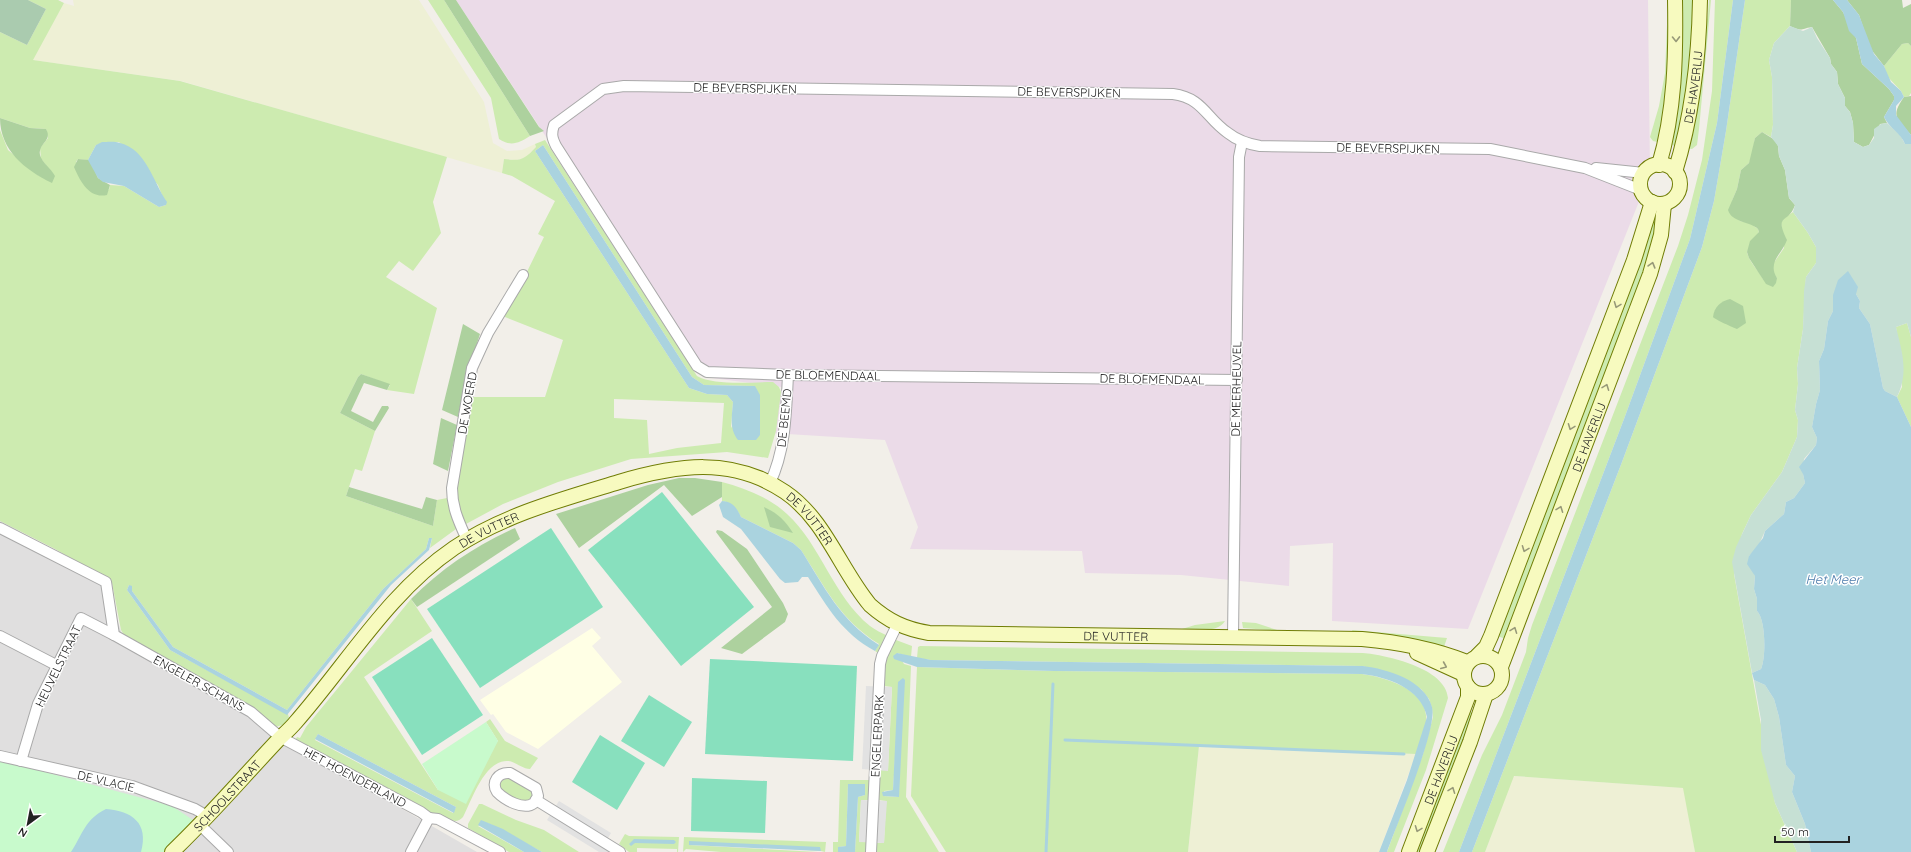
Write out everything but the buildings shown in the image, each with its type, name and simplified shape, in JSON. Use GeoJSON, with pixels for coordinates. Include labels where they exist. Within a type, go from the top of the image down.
{"type":"FeatureCollection","features":[{"type":"Feature","properties":{"kind":"street","name":"DE HAVERLIJ"},"geometry":{"type":"LineString","coordinates":[[1659,165],[1672,108],[1676,54],[1675,0]]}},
{"type":"Feature","properties":{"kind":"street","name":"DE HAVERLIJ"},"geometry":{"type":"LineString","coordinates":[[1675,172],[1682,150],[1691,100],[1697,58],[1700,0]]}},
{"type":"Feature","properties":{"kind":"street","name":"DE BEVERSPIJKEN"},"geometry":{"type":"LineString","coordinates":[[552,132],[554,125],[603,89],[624,86],[1173,94],[1186,96],[1197,102],[1227,133],[1242,142],[1260,146],[1490,149],[1584,168],[1644,173]]}},
{"type":"Feature","properties":{"kind":"street","name":"DE BLOEMENDAAL"},"geometry":{"type":"LineString","coordinates":[[552,132],[552,138],[556,146],[697,366],[707,372],[788,375],[1236,380]]}},
{"type":"Feature","properties":{"kind":"street","name":"DE MEERHEUVEL"},"geometry":{"type":"LineString","coordinates":[[1233,637],[1239,157],[1242,142]]}},
{"type":"Feature","properties":{"kind":"street"},"geometry":{"type":"LineString","coordinates":[[1659,165],[1666,166],[1675,172],[1679,181],[1679,191],[1673,199],[1658,203],[1645,198],[1641,190],[1640,183],[1644,173],[1651,167],[1659,165]]}},
{"type":"Feature","properties":{"kind":"street","name":"DE BEVERSPIJKEN"},"geometry":{"type":"LineString","coordinates":[[1584,168],[1641,190]]}},
{"type":"Feature","properties":{"kind":"street","name":"DE HAVERLIJ"},"geometry":{"type":"LineString","coordinates":[[1469,664],[1486,647],[1491,636],[1634,260],[1658,203]]}},
{"type":"Feature","properties":{"kind":"street","name":"DE HAVERLIJ"},"geometry":{"type":"LineString","coordinates":[[1501,667],[1650,274],[1661,235],[1658,203]]}},
{"type":"Feature","properties":{"kind":"street","name":"DE WOERD"},"geometry":{"type":"LineString","coordinates":[[467,540],[456,517],[452,503],[452,488],[472,368],[488,333],[522,274]]}},
{"type":"Feature","properties":{"kind":"street","name":"DE BEEMD"},"geometry":{"type":"LineString","coordinates":[[770,483],[776,471],[785,436],[788,375]]}},
{"type":"Feature","properties":{"kind":"street","name":"DE VUTTER"},"geometry":{"type":"LineString","coordinates":[[280,737],[294,724],[404,590],[432,564],[467,540],[496,525],[547,506],[637,477],[674,468],[696,466],[733,470],[770,483],[795,500],[817,524],[862,596],[879,613],[897,625],[930,633],[1362,639],[1400,645],[1469,664]]}},
{"type":"Feature","properties":{"kind":"street"},"geometry":{"type":"LineString","coordinates":[[0,528],[106,582],[114,635]]}},
{"type":"Feature","properties":{"kind":"street","name":"ENGELER SCHANS"},"geometry":{"type":"LineString","coordinates":[[81,618],[251,712],[280,737]]}},
{"type":"Feature","properties":{"kind":"street","name":"HEUVELSTRAAT"},"geometry":{"type":"LineString","coordinates":[[21,761],[38,704],[81,618]]}},
{"type":"Feature","properties":{"kind":"street","name":"ENGELERPARK"},"geometry":{"type":"LineString","coordinates":[[871,852],[880,664],[882,656],[897,625]]}},
{"type":"Feature","properties":{"kind":"street"},"geometry":{"type":"LineString","coordinates":[[0,636],[58,666]]}},
{"type":"Feature","properties":{"kind":"street"},"geometry":{"type":"LineString","coordinates":[[1491,657],[1501,667],[1502,678],[1500,684],[1491,692],[1479,694],[1468,687],[1469,664],[1491,657]]}},
{"type":"Feature","properties":{"kind":"street","name":"DE HAVERLIJ"},"geometry":{"type":"LineString","coordinates":[[1409,852],[1468,697],[1468,687]]}},
{"type":"Feature","properties":{"kind":"street","name":"DE HAVERLIJ"},"geometry":{"type":"LineString","coordinates":[[1427,852],[1470,742],[1486,694]]}},
{"type":"Feature","properties":{"kind":"street","name":"HET HOENDERLAND"},"geometry":{"type":"LineString","coordinates":[[280,737],[421,812],[429,818],[438,818],[500,852]]}},
{"type":"Feature","properties":{"kind":"street","name":"SCHOOLSTRAAT"},"geometry":{"type":"LineString","coordinates":[[172,852],[204,821],[280,737]]}},
{"type":"Feature","properties":{"kind":"street","name":"DE VLACIE"},"geometry":{"type":"LineString","coordinates":[[0,756],[132,786],[195,809],[228,852]]}},
{"type":"Feature","properties":{"kind":"street"},"geometry":{"type":"LineString","coordinates":[[536,800],[620,852]]}},
{"type":"Feature","properties":{"kind":"street"},"geometry":{"type":"LineString","coordinates":[[411,852],[429,818]]}},
{"type":"Feature","properties":{"kind":"shaded area"},"geometry":{"type":"Polygon","coordinates":[[[0,0],[28,0],[46,9],[27,45],[0,32],[0,0]]]}},
{"type":"Feature","properties":{"kind":"shaded area"},"geometry":{"type":"Polygon","coordinates":[[[73,0],[419,0],[484,102],[493,143],[507,151],[522,150],[535,144],[536,147],[526,158],[516,160],[504,159],[502,173],[181,81],[32,60],[64,3],[74,6],[73,0]]]}},
{"type":"Feature","properties":{"kind":"shaded area"},"geometry":{"type":"Polygon","coordinates":[[[456,0],[1648,0],[1650,174],[1468,629],[1332,621],[1333,543],[1290,546],[1289,586],[1181,575],[1085,573],[1082,551],[910,549],[918,527],[885,440],[771,433],[782,387],[704,377],[456,0]]]}},
{"type":"Feature","properties":{"kind":"shaded area"},"geometry":{"type":"Polygon","coordinates":[[[1790,26],[1803,31],[1812,27],[1830,58],[1831,64],[1837,72],[1838,84],[1845,98],[1845,106],[1850,112],[1853,123],[1854,142],[1863,147],[1869,145],[1874,138],[1874,129],[1881,124],[1887,123],[1900,135],[1905,144],[1911,144],[1911,337],[1907,323],[1896,327],[1904,370],[1901,388],[1897,397],[1885,391],[1883,388],[1870,324],[1859,308],[1860,301],[1856,294],[1833,295],[1833,311],[1828,321],[1824,349],[1819,361],[1820,390],[1812,427],[1817,438],[1816,445],[1804,459],[1803,474],[1805,483],[1794,498],[1786,502],[1784,514],[1765,531],[1758,547],[1749,556],[1755,576],[1754,589],[1757,599],[1757,611],[1764,630],[1763,664],[1761,669],[1752,673],[1732,562],[1736,547],[1751,515],[1782,472],[1797,437],[1798,420],[1795,410],[1798,384],[1797,368],[1803,329],[1804,291],[1806,277],[1816,263],[1816,247],[1793,212],[1795,205],[1789,198],[1785,170],[1779,156],[1778,146],[1771,137],[1773,125],[1772,77],[1769,60],[1774,43],[1790,26]]]}},
{"type":"Feature","properties":{"kind":"shaded area"},"geometry":{"type":"Polygon","coordinates":[[[0,519],[105,585],[122,634],[390,802],[477,852],[0,852],[0,519]]]}},
{"type":"Feature","properties":{"kind":"shaded area"},"geometry":{"type":"Polygon","coordinates":[[[592,628],[601,638],[592,646],[622,682],[538,749],[506,732],[493,714],[491,715],[480,700],[592,628]]]}},
{"type":"Feature","properties":{"kind":"shaded area"},"geometry":{"type":"Polygon","coordinates":[[[1754,680],[1765,685],[1774,699],[1779,717],[1786,765],[1795,776],[1792,792],[1805,824],[1811,852],[1797,852],[1775,803],[1761,750],[1761,720],[1754,680]]]}},
{"type":"Feature","properties":{"kind":"shaded area"},"geometry":{"type":"Polygon","coordinates":[[[866,686],[892,687],[888,771],[862,769],[866,686]]]}},
{"type":"Feature","properties":{"kind":"shaded area"},"geometry":{"type":"Polygon","coordinates":[[[1199,746],[1416,754],[1379,852],[1188,852],[1199,746]]]}},
{"type":"Feature","properties":{"kind":"shaded area"},"geometry":{"type":"Polygon","coordinates":[[[1513,776],[1684,788],[1695,852],[1485,852],[1513,776]]]}},
{"type":"Feature","properties":{"kind":"shaded area"},"geometry":{"type":"Polygon","coordinates":[[[861,800],[887,801],[884,843],[859,842],[861,800]]]}},
{"type":"Feature","properties":{"kind":"shaded area"},"geometry":{"type":"Polygon","coordinates":[[[559,801],[611,833],[608,838],[621,846],[617,852],[599,852],[547,820],[559,801]]]}},
{"type":"Feature","properties":{"kind":"green space"},"geometry":{"type":"Polygon","coordinates":[[[28,0],[58,0],[64,3],[33,60],[180,81],[447,157],[433,202],[441,233],[413,271],[399,261],[386,277],[437,308],[414,394],[387,390],[390,385],[361,374],[358,377],[340,413],[375,431],[362,471],[355,469],[346,496],[433,526],[437,500],[447,498],[456,529],[430,548],[432,538],[429,538],[426,549],[383,589],[287,710],[173,647],[129,585],[127,590],[170,650],[288,714],[289,718],[285,724],[276,727],[236,700],[124,635],[121,630],[112,583],[109,580],[55,549],[0,521],[0,130],[8,150],[39,176],[46,165],[41,159],[40,148],[48,138],[46,129],[30,128],[0,118],[0,32],[27,45],[46,9],[28,0]],[[119,142],[96,145],[88,160],[78,159],[76,162],[109,190],[110,185],[124,186],[159,207],[166,205],[158,185],[119,142]]]}},
{"type":"Feature","properties":{"kind":"green space"},"geometry":{"type":"Polygon","coordinates":[[[428,0],[444,0],[530,136],[515,143],[507,143],[499,139],[491,98],[428,0]]]}},
{"type":"Feature","properties":{"kind":"green space"},"geometry":{"type":"Polygon","coordinates":[[[444,0],[456,0],[539,127],[544,131],[530,136],[444,0]]]}},
{"type":"Feature","properties":{"kind":"green space"},"geometry":{"type":"Polygon","coordinates":[[[1668,0],[1670,27],[1662,143],[1653,141],[1650,137],[1659,106],[1665,73],[1668,0]]]}},
{"type":"Feature","properties":{"kind":"green space"},"geometry":{"type":"Polygon","coordinates":[[[1682,0],[1693,0],[1692,75],[1679,147],[1668,144],[1682,20],[1682,0]]]}},
{"type":"Feature","properties":{"kind":"green space"},"geometry":{"type":"Polygon","coordinates":[[[1709,0],[1711,0],[1699,129],[1697,145],[1692,149],[1685,148],[1708,14],[1709,0]]]}},
{"type":"Feature","properties":{"kind":"green space"},"geometry":{"type":"Polygon","coordinates":[[[1715,0],[1733,0],[1717,123],[1690,239],[1624,419],[1459,852],[1443,852],[1482,755],[1502,715],[1526,652],[1532,625],[1678,246],[1688,215],[1702,160],[1712,91],[1715,0]]]}},
{"type":"Feature","properties":{"kind":"green space"},"geometry":{"type":"Polygon","coordinates":[[[1745,0],[1791,0],[1790,26],[1774,43],[1769,60],[1772,77],[1773,125],[1771,137],[1762,132],[1755,138],[1752,156],[1749,163],[1741,170],[1737,189],[1732,201],[1740,221],[1750,223],[1758,229],[1759,232],[1747,252],[1750,260],[1763,279],[1777,278],[1773,273],[1773,264],[1784,248],[1781,223],[1783,219],[1793,212],[1816,247],[1816,263],[1806,277],[1803,329],[1797,368],[1798,384],[1795,410],[1798,420],[1797,437],[1782,472],[1751,515],[1742,534],[1734,574],[1775,803],[1797,852],[1695,852],[1683,788],[1514,776],[1485,852],[1472,852],[1622,462],[1702,247],[1714,201],[1745,0]]]}},
{"type":"Feature","properties":{"kind":"green space"},"geometry":{"type":"Polygon","coordinates":[[[1791,0],[1833,0],[1843,12],[1856,38],[1862,64],[1889,89],[1894,96],[1894,100],[1884,117],[1887,123],[1880,124],[1869,145],[1863,147],[1854,142],[1853,123],[1850,112],[1845,106],[1845,98],[1838,84],[1837,72],[1831,64],[1830,58],[1812,27],[1797,29],[1790,26],[1791,0]]]}},
{"type":"Feature","properties":{"kind":"green space"},"geometry":{"type":"Polygon","coordinates":[[[1847,0],[1902,0],[1903,8],[1911,4],[1911,46],[1908,43],[1902,44],[1884,66],[1870,48],[1859,15],[1847,0]]]}},
{"type":"Feature","properties":{"kind":"green space"},"geometry":{"type":"Polygon","coordinates":[[[1908,43],[1911,46],[1911,93],[1909,96],[1904,97],[1901,91],[1887,76],[1884,66],[1902,44],[1908,43]]]}},
{"type":"Feature","properties":{"kind":"green space"},"geometry":{"type":"Polygon","coordinates":[[[1911,96],[1911,135],[1899,121],[1896,113],[1904,97],[1911,96]]]}},
{"type":"Feature","properties":{"kind":"green space"},"geometry":{"type":"Polygon","coordinates":[[[0,118],[30,128],[46,129],[48,136],[41,148],[40,155],[55,176],[52,183],[32,172],[16,158],[4,140],[0,118]]]}},
{"type":"Feature","properties":{"kind":"green space"},"geometry":{"type":"Polygon","coordinates":[[[1762,132],[1775,140],[1778,146],[1779,156],[1785,170],[1789,198],[1795,205],[1789,215],[1782,222],[1783,232],[1787,240],[1774,263],[1774,272],[1777,278],[1773,287],[1766,284],[1749,258],[1747,252],[1750,241],[1759,232],[1758,229],[1755,226],[1737,220],[1728,210],[1737,189],[1741,170],[1749,163],[1755,138],[1762,132]]]}},
{"type":"Feature","properties":{"kind":"green space"},"geometry":{"type":"Polygon","coordinates":[[[545,140],[697,376],[723,382],[773,382],[779,387],[781,392],[776,431],[768,458],[727,452],[631,459],[558,482],[503,504],[466,524],[460,517],[454,480],[472,397],[545,397],[563,340],[500,315],[521,284],[544,237],[538,234],[555,201],[512,176],[502,173],[504,159],[522,159],[536,147],[535,144],[545,140]],[[543,145],[535,151],[689,388],[707,394],[727,395],[733,402],[731,428],[755,386],[704,385],[692,377],[543,145]],[[614,399],[614,418],[647,420],[649,454],[677,448],[721,443],[724,403],[614,399]]]}},
{"type":"Feature","properties":{"kind":"green space"},"geometry":{"type":"Polygon","coordinates":[[[78,159],[90,160],[98,178],[110,185],[107,195],[101,196],[95,194],[86,188],[74,167],[78,159]]]}},
{"type":"Feature","properties":{"kind":"green space"},"geometry":{"type":"Polygon","coordinates":[[[1657,209],[1654,255],[1506,639],[1497,636],[1635,278],[1646,237],[1657,209]]]}},
{"type":"Feature","properties":{"kind":"green space"},"geometry":{"type":"Polygon","coordinates":[[[1730,299],[1743,306],[1746,323],[1737,329],[1713,317],[1718,305],[1730,299]]]}},
{"type":"Feature","properties":{"kind":"green space"},"geometry":{"type":"Polygon","coordinates":[[[1907,323],[1911,337],[1911,427],[1897,397],[1902,387],[1896,327],[1907,323]]]}},
{"type":"Feature","properties":{"kind":"green space"},"geometry":{"type":"Polygon","coordinates":[[[463,324],[480,334],[465,381],[458,417],[442,410],[463,324]]]}},
{"type":"Feature","properties":{"kind":"green space"},"geometry":{"type":"Polygon","coordinates":[[[361,374],[390,384],[387,390],[364,383],[351,411],[373,422],[382,406],[388,406],[389,408],[375,431],[340,413],[358,377],[361,374]]]}},
{"type":"Feature","properties":{"kind":"green space"},"geometry":{"type":"Polygon","coordinates":[[[441,418],[457,425],[448,471],[433,464],[441,418]]]}},
{"type":"Feature","properties":{"kind":"green space"},"geometry":{"type":"Polygon","coordinates":[[[679,478],[695,478],[722,482],[722,497],[692,516],[664,485],[579,548],[556,514],[648,485],[679,478]]]}},
{"type":"Feature","properties":{"kind":"green space"},"geometry":{"type":"Polygon","coordinates":[[[722,482],[739,487],[765,498],[780,508],[799,526],[836,586],[857,614],[872,627],[888,636],[878,653],[875,651],[879,644],[865,635],[834,602],[801,550],[793,543],[741,517],[733,506],[722,501],[722,482]]]}},
{"type":"Feature","properties":{"kind":"green space"},"geometry":{"type":"Polygon","coordinates":[[[349,487],[422,509],[426,497],[437,500],[433,526],[346,496],[349,487]]]}},
{"type":"Feature","properties":{"kind":"green space"},"geometry":{"type":"Polygon","coordinates":[[[662,492],[754,607],[681,666],[588,550],[662,492]]]}},
{"type":"Feature","properties":{"kind":"green space"},"geometry":{"type":"Polygon","coordinates":[[[764,507],[780,517],[793,533],[770,527],[764,507]]]}},
{"type":"Feature","properties":{"kind":"green space"},"geometry":{"type":"Polygon","coordinates":[[[515,528],[520,539],[417,607],[411,599],[435,577],[473,550],[515,528]]]}},
{"type":"Feature","properties":{"kind":"green space"},"geometry":{"type":"Polygon","coordinates":[[[551,528],[603,607],[480,688],[427,609],[551,528]]]}},
{"type":"Feature","properties":{"kind":"green space"},"geometry":{"type":"Polygon","coordinates":[[[717,530],[722,531],[747,549],[783,603],[788,614],[785,622],[742,654],[721,648],[772,607],[716,532],[717,530]]]}},
{"type":"Feature","properties":{"kind":"green space"},"geometry":{"type":"Polygon","coordinates":[[[411,599],[432,631],[364,677],[438,790],[498,741],[486,722],[490,719],[505,741],[538,758],[530,769],[507,761],[492,767],[485,774],[463,817],[458,821],[455,821],[442,815],[429,814],[423,807],[295,740],[297,737],[300,738],[306,727],[411,599]],[[318,734],[315,740],[453,813],[456,807],[318,734]]]}},
{"type":"Feature","properties":{"kind":"green space"},"geometry":{"type":"Polygon","coordinates":[[[1225,621],[1217,628],[1205,630],[1182,629],[1195,625],[1225,621]]]}},
{"type":"Feature","properties":{"kind":"green space"},"geometry":{"type":"Polygon","coordinates":[[[1242,622],[1256,623],[1280,631],[1243,628],[1242,622]]]}},
{"type":"Feature","properties":{"kind":"green space"},"geometry":{"type":"Polygon","coordinates":[[[1352,630],[1447,638],[1443,650],[1354,634],[1352,630]]]}},
{"type":"Feature","properties":{"kind":"green space"},"geometry":{"type":"Polygon","coordinates":[[[432,638],[483,715],[422,755],[372,677],[432,638]]]}},
{"type":"Feature","properties":{"kind":"green space"},"geometry":{"type":"Polygon","coordinates":[[[896,640],[912,646],[911,657],[897,653],[904,664],[911,666],[906,797],[939,852],[875,852],[875,843],[884,843],[886,801],[878,800],[879,770],[888,770],[892,687],[884,686],[886,658],[896,640]],[[900,679],[893,790],[884,791],[883,796],[899,797],[900,679]]]}},
{"type":"Feature","properties":{"kind":"green space"},"geometry":{"type":"Polygon","coordinates":[[[918,647],[1363,653],[1399,660],[1426,671],[1437,679],[1445,688],[1448,698],[1426,770],[1394,852],[1387,852],[1423,754],[1433,717],[1429,699],[1421,689],[1363,666],[931,660],[917,658],[918,647]]]}},
{"type":"Feature","properties":{"kind":"green space"},"geometry":{"type":"Polygon","coordinates":[[[710,659],[857,666],[853,761],[705,754],[710,659]]]}},
{"type":"Feature","properties":{"kind":"green space"},"geometry":{"type":"Polygon","coordinates":[[[917,667],[1054,671],[1362,674],[1391,681],[1410,691],[1418,698],[1426,715],[1425,730],[1416,754],[1199,746],[1188,852],[946,852],[911,796],[917,667]]]}},
{"type":"Feature","properties":{"kind":"green space"},"geometry":{"type":"Polygon","coordinates":[[[649,695],[692,722],[664,767],[621,741],[649,695]]]}},
{"type":"Feature","properties":{"kind":"green space"},"geometry":{"type":"Polygon","coordinates":[[[1468,711],[1475,714],[1422,852],[1413,852],[1468,711]]]}},
{"type":"Feature","properties":{"kind":"green space"},"geometry":{"type":"Polygon","coordinates":[[[486,722],[498,741],[466,804],[438,790],[422,764],[486,722]]]}},
{"type":"Feature","properties":{"kind":"green space"},"geometry":{"type":"Polygon","coordinates":[[[600,735],[645,763],[617,810],[572,782],[600,735]]]}},
{"type":"Feature","properties":{"kind":"green space"},"geometry":{"type":"Polygon","coordinates":[[[0,760],[172,806],[193,820],[192,824],[168,852],[0,852],[0,760]]]}},
{"type":"Feature","properties":{"kind":"green space"},"geometry":{"type":"Polygon","coordinates":[[[508,778],[532,791],[533,796],[531,800],[518,799],[505,793],[499,786],[500,781],[508,778]]]}},
{"type":"Feature","properties":{"kind":"green space"},"geometry":{"type":"Polygon","coordinates":[[[692,778],[767,781],[765,833],[691,831],[692,778]]]}},
{"type":"Feature","properties":{"kind":"green space"},"geometry":{"type":"Polygon","coordinates":[[[840,780],[871,780],[870,800],[861,800],[859,842],[868,842],[867,852],[855,852],[858,797],[865,795],[848,784],[846,846],[839,847],[838,852],[833,852],[833,842],[838,842],[840,780]]]}},
{"type":"Feature","properties":{"kind":"green space"},"geometry":{"type":"Polygon","coordinates":[[[479,804],[544,830],[579,852],[542,852],[492,825],[487,823],[478,826],[524,852],[509,852],[468,828],[468,824],[479,804]]]}},
{"type":"Feature","properties":{"kind":"green space"},"geometry":{"type":"Polygon","coordinates":[[[625,834],[629,836],[679,837],[678,852],[677,849],[637,848],[637,852],[629,852],[619,844],[625,834]]]}},
{"type":"Feature","properties":{"kind":"green space"},"geometry":{"type":"Polygon","coordinates":[[[684,837],[826,842],[825,852],[689,842],[689,845],[818,852],[721,852],[686,849],[683,852],[684,837]]]}},
{"type":"Feature","properties":{"kind":"water"},"geometry":{"type":"Polygon","coordinates":[[[1733,0],[1745,0],[1714,201],[1702,247],[1622,462],[1472,852],[1459,852],[1624,419],[1690,239],[1717,123],[1733,0]]]}},
{"type":"Feature","properties":{"kind":"water"},"geometry":{"type":"Polygon","coordinates":[[[1833,0],[1847,0],[1859,15],[1874,54],[1884,66],[1891,82],[1901,91],[1904,97],[1896,106],[1896,115],[1911,135],[1911,144],[1905,144],[1901,137],[1886,121],[1884,117],[1894,100],[1894,96],[1889,89],[1862,64],[1856,38],[1849,31],[1843,12],[1833,0]]]}},
{"type":"Feature","properties":{"kind":"water"},"geometry":{"type":"Polygon","coordinates":[[[102,142],[118,142],[137,152],[143,159],[167,202],[166,205],[159,207],[124,186],[103,182],[98,178],[88,160],[96,145],[102,142]]]}},
{"type":"Feature","properties":{"kind":"water"},"geometry":{"type":"Polygon","coordinates":[[[543,145],[692,377],[704,385],[755,386],[760,395],[760,435],[756,440],[738,440],[735,436],[732,427],[733,402],[727,395],[707,394],[689,388],[535,151],[543,145]]]}},
{"type":"Feature","properties":{"kind":"water","name":"Het Meer"},"geometry":{"type":"Polygon","coordinates":[[[1848,271],[1858,287],[1856,294],[1860,301],[1859,308],[1870,324],[1883,388],[1885,391],[1897,397],[1911,427],[1911,852],[1811,852],[1805,824],[1792,792],[1795,776],[1786,765],[1779,717],[1774,699],[1765,685],[1754,680],[1752,673],[1761,669],[1763,664],[1764,630],[1757,611],[1757,599],[1754,589],[1755,576],[1747,564],[1749,556],[1763,538],[1765,531],[1784,514],[1786,502],[1794,498],[1805,483],[1803,474],[1799,467],[1816,445],[1817,438],[1812,427],[1820,390],[1819,361],[1824,349],[1828,321],[1833,311],[1833,295],[1838,280],[1848,271]]]}},
{"type":"Feature","properties":{"kind":"water"},"geometry":{"type":"Polygon","coordinates":[[[722,501],[729,502],[734,506],[741,517],[793,543],[801,550],[834,602],[854,625],[879,645],[875,651],[863,644],[845,628],[829,609],[808,577],[802,577],[798,582],[785,583],[780,579],[741,529],[723,517],[719,505],[722,501]]]}},
{"type":"Feature","properties":{"kind":"water"},"geometry":{"type":"Polygon","coordinates":[[[429,538],[432,538],[429,550],[391,585],[287,715],[170,650],[127,590],[129,585],[132,586],[132,591],[173,647],[287,710],[383,589],[426,549],[429,538]]]}},
{"type":"Feature","properties":{"kind":"water"},"geometry":{"type":"Polygon","coordinates":[[[897,653],[931,660],[1363,666],[1394,673],[1413,683],[1422,690],[1428,698],[1432,707],[1432,718],[1423,756],[1387,852],[1379,852],[1407,780],[1427,717],[1424,707],[1418,698],[1410,691],[1392,681],[1362,674],[1054,671],[917,667],[894,659],[893,656],[897,653]]]}},
{"type":"Feature","properties":{"kind":"water"},"geometry":{"type":"Polygon","coordinates":[[[903,678],[905,680],[899,797],[883,796],[882,792],[893,790],[898,682],[903,678]]]}},
{"type":"Feature","properties":{"kind":"water"},"geometry":{"type":"Polygon","coordinates":[[[318,734],[456,807],[454,813],[315,739],[318,734]]]}},
{"type":"Feature","properties":{"kind":"water"},"geometry":{"type":"Polygon","coordinates":[[[848,784],[865,784],[865,795],[858,797],[855,852],[838,852],[838,847],[846,846],[848,784]]]}},
{"type":"Feature","properties":{"kind":"water"},"geometry":{"type":"Polygon","coordinates":[[[106,809],[124,812],[136,820],[143,833],[141,852],[71,852],[93,817],[106,809]]]}},
{"type":"Feature","properties":{"kind":"water"},"geometry":{"type":"Polygon","coordinates":[[[481,820],[503,829],[542,852],[524,852],[478,825],[481,820]]]}},
{"type":"Feature","properties":{"kind":"water"},"geometry":{"type":"Polygon","coordinates":[[[634,839],[674,840],[676,842],[674,844],[635,843],[631,846],[629,844],[634,839]]]}},
{"type":"Feature","properties":{"kind":"water"},"geometry":{"type":"Polygon","coordinates":[[[689,841],[820,847],[821,851],[689,845],[689,841]]]}},
{"type":"Feature","properties":{"kind":"waterway"},"geometry":{"type":"LineString","coordinates":[[1046,852],[1053,684]]}},
{"type":"Feature","properties":{"kind":"waterway"},"geometry":{"type":"LineString","coordinates":[[1065,740],[1404,754]]}}]}
